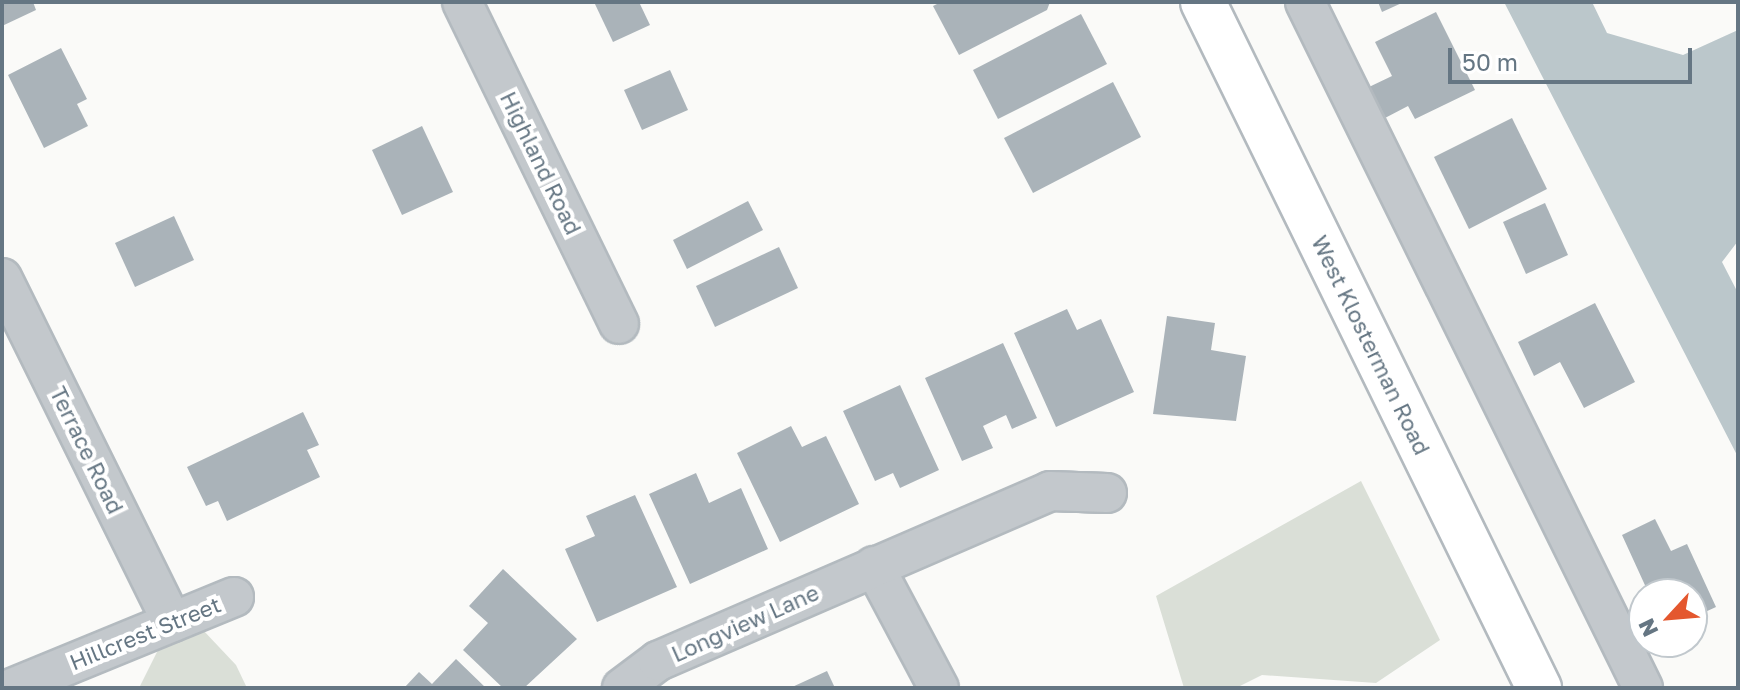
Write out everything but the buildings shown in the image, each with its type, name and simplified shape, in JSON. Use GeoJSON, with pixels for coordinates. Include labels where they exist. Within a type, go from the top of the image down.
{"type":"FeatureCollection","features":[{"type":"Feature","properties":{"kind":"street","name":"Highland Road"},"geometry":{"type":"LineString","coordinates":[[462,2],[619,324]]}},
{"type":"Feature","properties":{"kind":"street","name":"West Klosterman Road"},"geometry":{"type":"LineString","coordinates":[[1203,2],[1539,688]]}},
{"type":"Feature","properties":{"kind":"street"},"geometry":{"type":"LineString","coordinates":[[1305,2],[1643,688]]}},
{"type":"Feature","properties":{"kind":"street","name":"Terrace Road"},"geometry":{"type":"LineString","coordinates":[[2,278],[172,622]]}},
{"type":"Feature","properties":{"kind":"street","name":"Longview Lane"},"geometry":{"type":"LineString","coordinates":[[622,688],[658,661],[1050,491],[1107,493]]}},
{"type":"Feature","properties":{"kind":"street"},"geometry":{"type":"LineString","coordinates":[[874,566],[939,688]]}},
{"type":"Feature","properties":{"kind":"street","name":"Hillcrest Street"},"geometry":{"type":"LineString","coordinates":[[12,688],[234,597]]}},
{"type":"Feature","properties":{"kind":"shaded area"},"geometry":{"type":"Polygon","coordinates":[[[1504,2],[1592,2],[1607,33],[1683,55],[1738,30],[1738,241],[1722,262],[1738,293],[1738,457],[1504,2]]]}},
{"type":"Feature","properties":{"kind":"shaded area"},"geometry":{"type":"Polygon","coordinates":[[[1361,481],[1440,640],[1376,683],[1262,675],[1236,688],[1184,688],[1156,596],[1361,481]]]}},
{"type":"Feature","properties":{"kind":"shaded area"},"geometry":{"type":"Polygon","coordinates":[[[202,629],[236,665],[247,688],[139,688],[161,644],[202,629]]]}}]}
